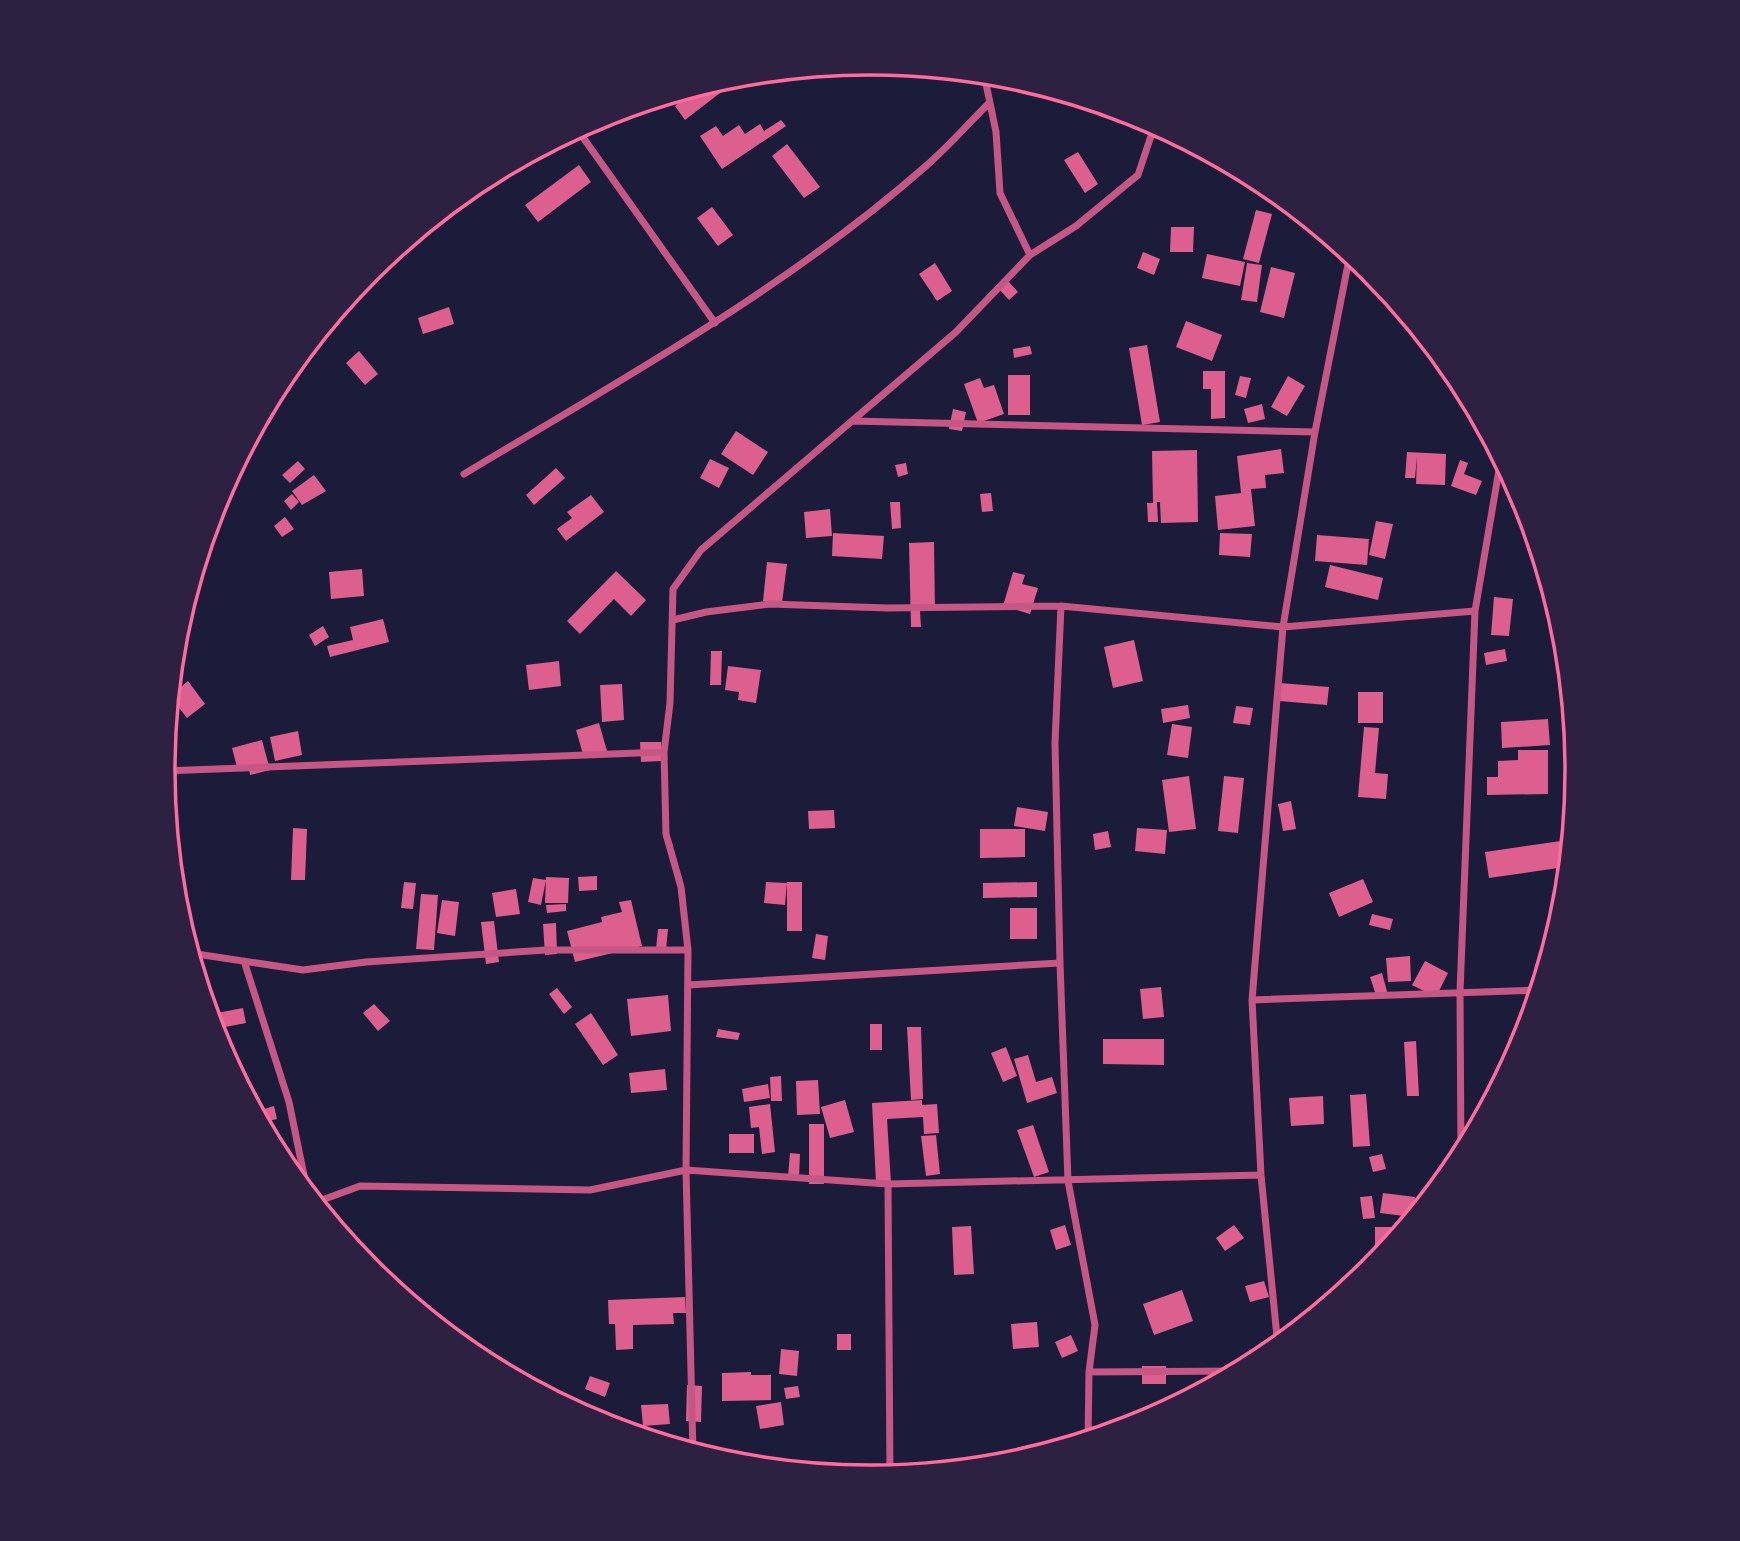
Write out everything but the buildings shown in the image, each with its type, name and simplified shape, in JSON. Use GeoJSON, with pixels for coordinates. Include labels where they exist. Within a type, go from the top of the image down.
{"type":"FeatureCollection","features":[{"type":"Feature","properties":{"kind":"street"},"geometry":{"type":"LineString","coordinates":[[987,86],[996,132],[1000,193],[1030,255]]}},
{"type":"Feature","properties":{"kind":"street"},"geometry":{"type":"LineString","coordinates":[[464,474],[715,323],[794,270],[926,166],[989,103]]}},
{"type":"Feature","properties":{"kind":"street"},"geometry":{"type":"LineString","coordinates":[[693,1443],[686,1170],[688,950],[681,887],[666,834],[664,752],[670,703],[673,589],[701,550],[956,332],[1030,255],[1076,226],[1138,175],[1151,135]]}},
{"type":"Feature","properties":{"kind":"street"},"geometry":{"type":"LineString","coordinates":[[583,137],[715,323]]}},
{"type":"Feature","properties":{"kind":"street"},"geometry":{"type":"LineString","coordinates":[[1277,1334],[1261,1175],[1252,1000],[1283,628],[1315,432],[1348,266]]}},
{"type":"Feature","properties":{"kind":"street"},"geometry":{"type":"LineString","coordinates":[[852,421],[1315,432]]}},
{"type":"Feature","properties":{"kind":"street"},"geometry":{"type":"LineString","coordinates":[[1461,1136],[1460,992],[1475,611],[1498,473]]}},
{"type":"Feature","properties":{"kind":"street"},"geometry":{"type":"LineString","coordinates":[[673,620],[706,612],[770,604],[887,608],[1061,606],[1283,628],[1475,611]]}},
{"type":"Feature","properties":{"kind":"street"},"geometry":{"type":"LineString","coordinates":[[1061,606],[1055,743],[1060,963],[1068,1181],[1095,1325],[1088,1430]]}},
{"type":"Feature","properties":{"kind":"street"},"geometry":{"type":"LineString","coordinates":[[175,771],[664,752]]}},
{"type":"Feature","properties":{"kind":"street"},"geometry":{"type":"LineString","coordinates":[[199,954],[303,970],[366,962],[546,950],[688,950]]}},
{"type":"Feature","properties":{"kind":"street"},"geometry":{"type":"LineString","coordinates":[[244,961],[289,1102],[303,1172]]}},
{"type":"Feature","properties":{"kind":"street"},"geometry":{"type":"LineString","coordinates":[[688,985],[1060,963]]}},
{"type":"Feature","properties":{"kind":"street"},"geometry":{"type":"LineString","coordinates":[[1252,1000],[1529,990]]}},
{"type":"Feature","properties":{"kind":"street"},"geometry":{"type":"LineString","coordinates":[[323,1200],[360,1186],[590,1190],[686,1170],[888,1184],[1261,1175]]}},
{"type":"Feature","properties":{"kind":"street"},"geometry":{"type":"LineString","coordinates":[[888,1184],[890,1465]]}},
{"type":"Feature","properties":{"kind":"street"},"geometry":{"type":"LineString","coordinates":[[1090,1372],[1221,1371]]}}]}
